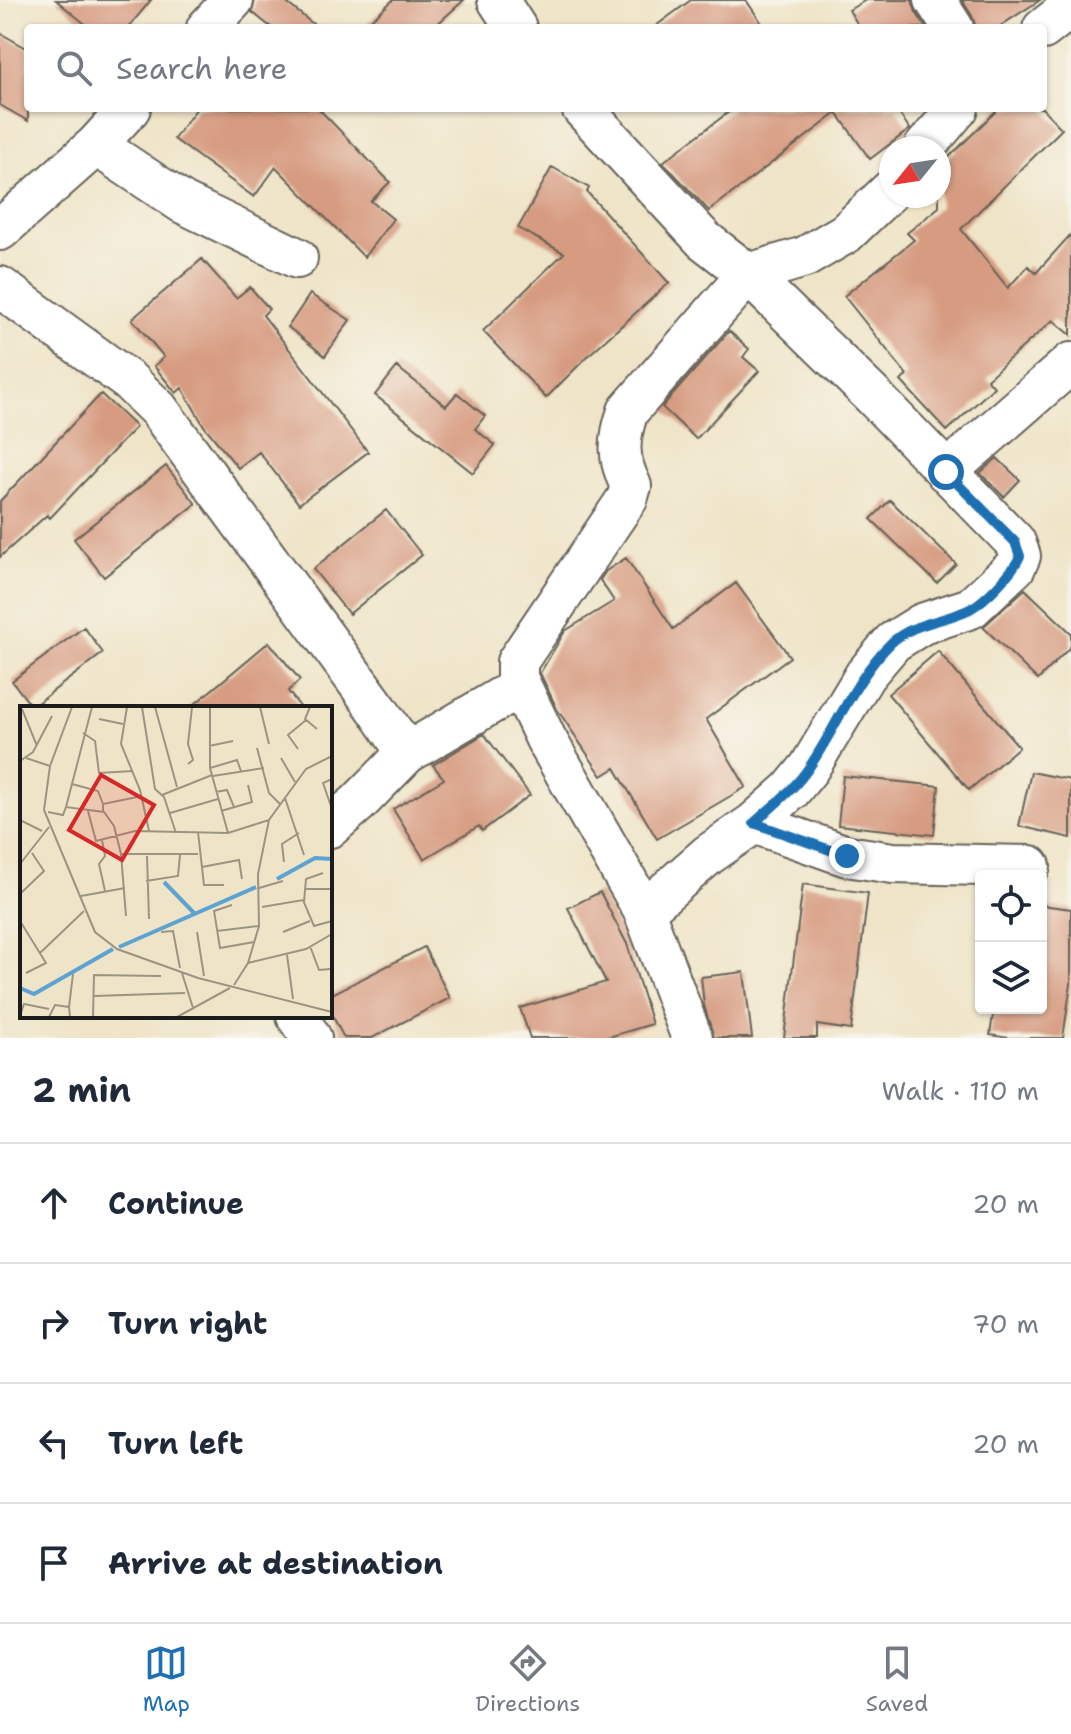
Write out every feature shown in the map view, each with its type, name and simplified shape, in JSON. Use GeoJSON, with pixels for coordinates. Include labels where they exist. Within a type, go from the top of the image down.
{"type":"FeatureCollection","features":[{"type":"Feature","properties":{"kind":"street"},"geometry":{"type":"LineString","coordinates":[[211,24],[233,0]]}},
{"type":"Feature","properties":{"kind":"street"},"geometry":{"type":"LineString","coordinates":[[498,0],[513,24]]}},
{"type":"Feature","properties":{"kind":"street"},"geometry":{"type":"LineString","coordinates":[[935,0],[950,24]]}},
{"type":"Feature","properties":{"kind":"street"},"geometry":{"type":"LineString","coordinates":[[1047,26],[1071,7]]}},
{"type":"Feature","properties":{"kind":"street"},"geometry":{"type":"LineString","coordinates":[[0,230],[96,145],[126,112]]}},
{"type":"Feature","properties":{"kind":"street"},"geometry":{"type":"LineString","coordinates":[[586,112],[704,240],[748,274],[873,396],[1015,542],[1020,556],[1015,567],[971,608],[922,624],[893,642],[865,675],[809,768],[791,790],[754,823],[708,855],[644,911]]}},
{"type":"Feature","properties":{"kind":"street"},"geometry":{"type":"LineString","coordinates":[[934,136],[955,112]]}},
{"type":"Feature","properties":{"kind":"street"},"geometry":{"type":"LineString","coordinates":[[96,145],[183,203],[297,258]]}},
{"type":"Feature","properties":{"kind":"street"},"geometry":{"type":"LineString","coordinates":[[692,1038],[644,911],[546,739],[521,689],[517,662],[627,499],[631,486],[623,471],[619,438],[628,411],[748,274],[805,257],[846,233],[879,201]]}},
{"type":"Feature","properties":{"kind":"street"},"geometry":{"type":"LineString","coordinates":[[0,287],[129,381],[158,409],[407,753]]}},
{"type":"Feature","properties":{"kind":"street"},"geometry":{"type":"LineString","coordinates":[[946,472],[1071,363]]}},
{"type":"Feature","properties":{"kind":"street"},"geometry":{"type":"LineString","coordinates":[[332,825],[407,753],[521,689]]}},
{"type":"Feature","properties":{"kind":"street"},"geometry":{"type":"LineString","coordinates":[[754,823],[847,856],[893,863],[1030,866]]}},
{"type":"Feature","properties":{"kind":"street"},"geometry":{"type":"LineString","coordinates":[[298,1018],[311,1038]]}},
{"type":"Feature","properties":{"kind":"building"},"geometry":{"type":"Polygon","coordinates":[[[56,0],[151,0],[131,24],[85,24],[56,0]]]}},
{"type":"Feature","properties":{"kind":"building"},"geometry":{"type":"Polygon","coordinates":[[[255,0],[283,0],[313,24],[267,24],[252,12],[255,0]]]}},
{"type":"Feature","properties":{"kind":"building"},"geometry":{"type":"Polygon","coordinates":[[[393,0],[464,0],[437,24],[366,24],[393,0]]]}},
{"type":"Feature","properties":{"kind":"building"},"geometry":{"type":"Polygon","coordinates":[[[691,0],[746,0],[762,24],[658,24],[691,0]]]}},
{"type":"Feature","properties":{"kind":"building"},"geometry":{"type":"Polygon","coordinates":[[[866,0],[912,0],[924,24],[858,24],[849,10],[866,0]]]}},
{"type":"Feature","properties":{"kind":"building"},"geometry":{"type":"Polygon","coordinates":[[[962,0],[1040,0],[1003,24],[975,24],[962,0]]]}},
{"type":"Feature","properties":{"kind":"building"},"geometry":{"type":"Polygon","coordinates":[[[0,33],[24,47],[24,112],[28,112],[28,121],[0,105],[0,33]]]}},
{"type":"Feature","properties":{"kind":"building"},"geometry":{"type":"Polygon","coordinates":[[[194,112],[322,112],[390,182],[371,201],[393,219],[364,257],[276,167],[254,197],[174,139],[194,112]]]}},
{"type":"Feature","properties":{"kind":"building"},"geometry":{"type":"Polygon","coordinates":[[[729,112],[898,112],[910,129],[901,136],[879,136],[879,152],[870,159],[837,113],[709,211],[663,162],[729,112]]]}},
{"type":"Feature","properties":{"kind":"building"},"geometry":{"type":"Polygon","coordinates":[[[995,112],[1046,112],[1062,129],[961,229],[1008,288],[1028,266],[1036,273],[1071,234],[1071,335],[1053,320],[987,379],[994,387],[947,431],[901,381],[907,375],[844,296],[914,240],[907,233],[938,208],[951,208],[951,155],[995,112]]]}},
{"type":"Feature","properties":{"kind":"building"},"geometry":{"type":"Polygon","coordinates":[[[552,167],[589,188],[587,192],[669,283],[546,398],[483,331],[564,253],[518,228],[552,167]]]}},
{"type":"Feature","properties":{"kind":"building"},"geometry":{"type":"Polygon","coordinates":[[[202,259],[236,298],[250,287],[269,309],[263,315],[368,452],[299,504],[259,452],[238,468],[204,426],[182,388],[176,393],[154,366],[164,357],[132,319],[202,259]]]}},
{"type":"Feature","properties":{"kind":"building"},"geometry":{"type":"Polygon","coordinates":[[[310,294],[350,320],[325,356],[288,327],[310,294]]]}},
{"type":"Feature","properties":{"kind":"building"},"geometry":{"type":"Polygon","coordinates":[[[729,331],[749,349],[743,357],[759,371],[696,439],[662,407],[729,331]]]}},
{"type":"Feature","properties":{"kind":"building"},"geometry":{"type":"Polygon","coordinates":[[[397,367],[446,406],[457,393],[485,416],[475,429],[495,445],[473,473],[375,395],[397,367]]]}},
{"type":"Feature","properties":{"kind":"building"},"geometry":{"type":"Polygon","coordinates":[[[101,394],[136,427],[50,518],[47,515],[0,557],[0,501],[101,394]]]}},
{"type":"Feature","properties":{"kind":"building"},"geometry":{"type":"Polygon","coordinates":[[[997,458],[1020,480],[1004,497],[980,473],[997,458]]]}},
{"type":"Feature","properties":{"kind":"building"},"geometry":{"type":"Polygon","coordinates":[[[166,466],[196,504],[104,577],[74,539],[166,466]]]}},
{"type":"Feature","properties":{"kind":"building"},"geometry":{"type":"Polygon","coordinates":[[[890,500],[956,564],[937,583],[871,519],[890,500]]]}},
{"type":"Feature","properties":{"kind":"building"},"geometry":{"type":"Polygon","coordinates":[[[386,510],[422,555],[349,614],[313,569],[386,510]]]}},
{"type":"Feature","properties":{"kind":"building"},"geometry":{"type":"Polygon","coordinates":[[[626,558],[673,629],[736,583],[790,657],[706,719],[746,787],[657,839],[615,768],[602,776],[557,709],[540,673],[565,631],[614,601],[600,580],[606,571],[626,558]]]}},
{"type":"Feature","properties":{"kind":"building"},"geometry":{"type":"Polygon","coordinates":[[[1025,589],[1071,633],[1071,646],[1038,680],[983,627],[1025,589]]]}},
{"type":"Feature","properties":{"kind":"building"},"geometry":{"type":"Polygon","coordinates":[[[84,627],[103,653],[33,706],[12,681],[84,627]]]}},
{"type":"Feature","properties":{"kind":"building"},"geometry":{"type":"Polygon","coordinates":[[[269,642],[300,680],[288,691],[299,706],[192,706],[269,642]]]}},
{"type":"Feature","properties":{"kind":"building"},"geometry":{"type":"Polygon","coordinates":[[[938,651],[1019,747],[969,790],[888,694],[938,651]]]}},
{"type":"Feature","properties":{"kind":"building"},"geometry":{"type":"Polygon","coordinates":[[[484,734],[530,795],[482,831],[479,826],[424,859],[393,809],[444,779],[433,765],[484,734]]]}},
{"type":"Feature","properties":{"kind":"building"},"geometry":{"type":"Polygon","coordinates":[[[1031,772],[1071,780],[1071,838],[1019,826],[1031,772]]]}},
{"type":"Feature","properties":{"kind":"building"},"geometry":{"type":"Polygon","coordinates":[[[843,776],[939,786],[934,835],[838,825],[843,776]]]}},
{"type":"Feature","properties":{"kind":"building"},"geometry":{"type":"Polygon","coordinates":[[[803,884],[868,893],[851,1030],[817,1025],[817,1038],[784,1038],[803,884]]]}},
{"type":"Feature","properties":{"kind":"building"},"geometry":{"type":"Polygon","coordinates":[[[600,892],[627,944],[652,1024],[605,1038],[530,1038],[520,1008],[606,982],[568,908],[600,892]]]}},
{"type":"Feature","properties":{"kind":"building"},"geometry":{"type":"Polygon","coordinates":[[[1047,906],[1071,909],[1071,984],[1063,1038],[990,1035],[993,1014],[1047,1014],[1047,906]]]}},
{"type":"Feature","properties":{"kind":"building"},"geometry":{"type":"Polygon","coordinates":[[[424,947],[450,998],[372,1038],[344,1038],[332,1015],[332,994],[424,947]]]}},
{"type":"Feature","properties":{"kind":"building"},"geometry":{"type":"Polygon","coordinates":[[[744,972],[752,1038],[714,1038],[704,1005],[701,977],[744,972]]]}},
{"type":"Feature","properties":{"kind":"route"},"geometry":{"type":"LineString","coordinates":[[847,856],[754,823],[791,790],[809,768],[865,675],[893,642],[922,624],[971,608],[1015,567],[1020,556],[1015,542],[946,472]]}}]}
